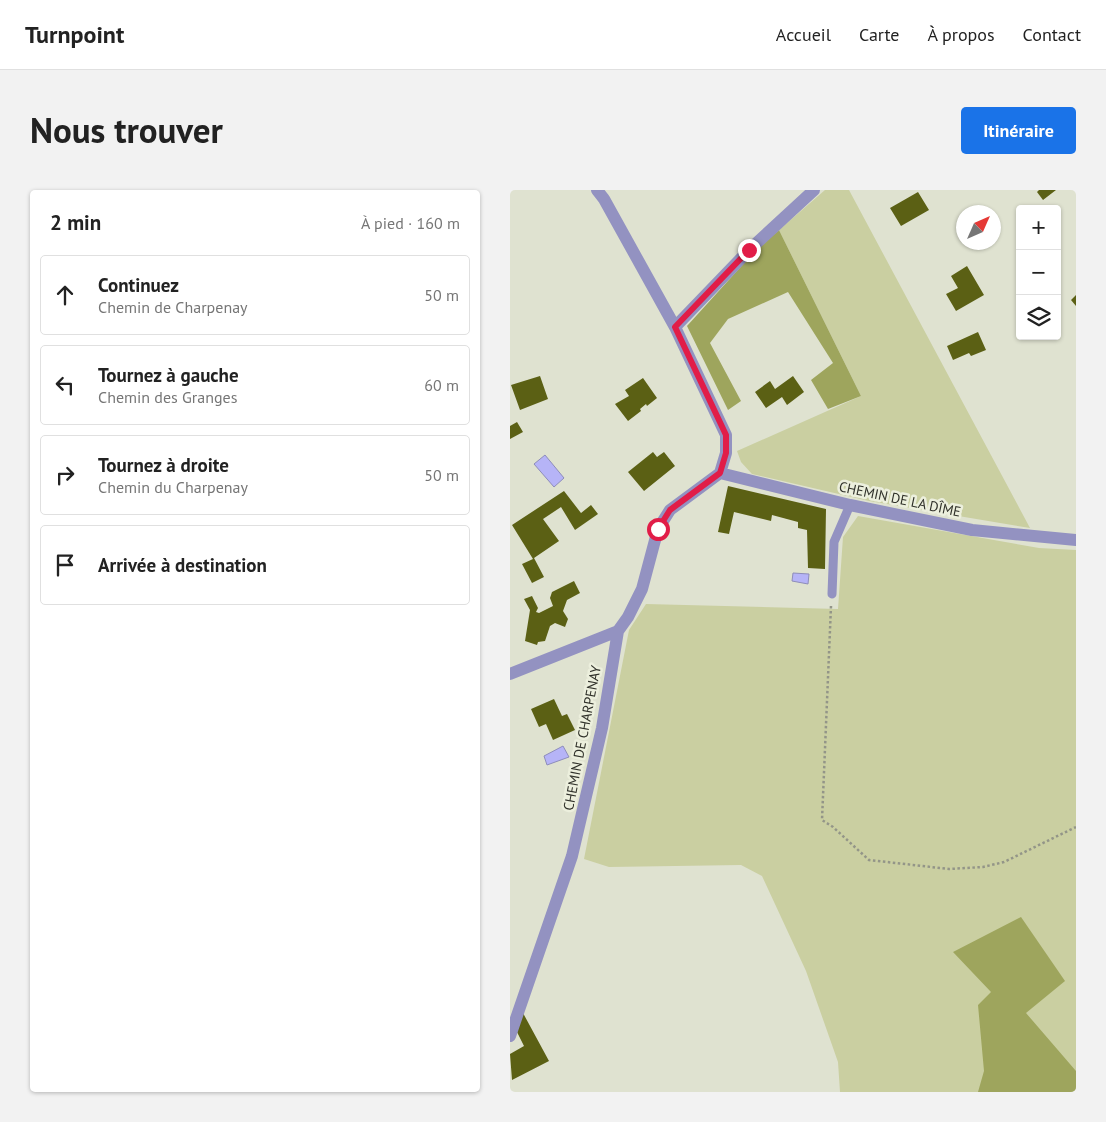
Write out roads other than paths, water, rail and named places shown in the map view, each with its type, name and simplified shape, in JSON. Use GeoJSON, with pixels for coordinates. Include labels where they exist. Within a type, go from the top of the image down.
{"type":"FeatureCollection","features":[{"type":"Feature","properties":{"kind":"street"},"geometry":{"type":"LineString","coordinates":[[596,190],[604,199],[675,327],[726,435],[726,453],[720,473]]}},
{"type":"Feature","properties":{"kind":"street"},"geometry":{"type":"LineString","coordinates":[[675,327],[749,250],[814,190]]}},
{"type":"Feature","properties":{"kind":"street","name":"CHEMIN DE LA DÎME"},"geometry":{"type":"LineString","coordinates":[[720,473],[850,505],[972,530],[1076,540]]}},
{"type":"Feature","properties":{"kind":"street","name":"CHEMIN DE CHARPENAY"},"geometry":{"type":"LineString","coordinates":[[510,1036],[572,856],[602,728],[618,631],[642,589],[658,529],[670,510],[720,473]]}},
{"type":"Feature","properties":{"kind":"street"},"geometry":{"type":"LineString","coordinates":[[510,674],[618,631]]}},
{"type":"Feature","properties":{"kind":"lane"},"geometry":{"type":"LineString","coordinates":[[832,594],[834,542],[850,505]]}},
{"type":"Feature","properties":{"kind":"water"},"geometry":{"type":"Polygon","coordinates":[[[545,455],[564,478],[554,487],[534,464],[545,455]]]}},
{"type":"Feature","properties":{"kind":"water"},"geometry":{"type":"Polygon","coordinates":[[[793,573],[809,574],[808,584],[792,581],[793,573]]]}},
{"type":"Feature","properties":{"kind":"water"},"geometry":{"type":"Polygon","coordinates":[[[563,746],[569,757],[547,765],[544,756],[563,746]]]}}]}
